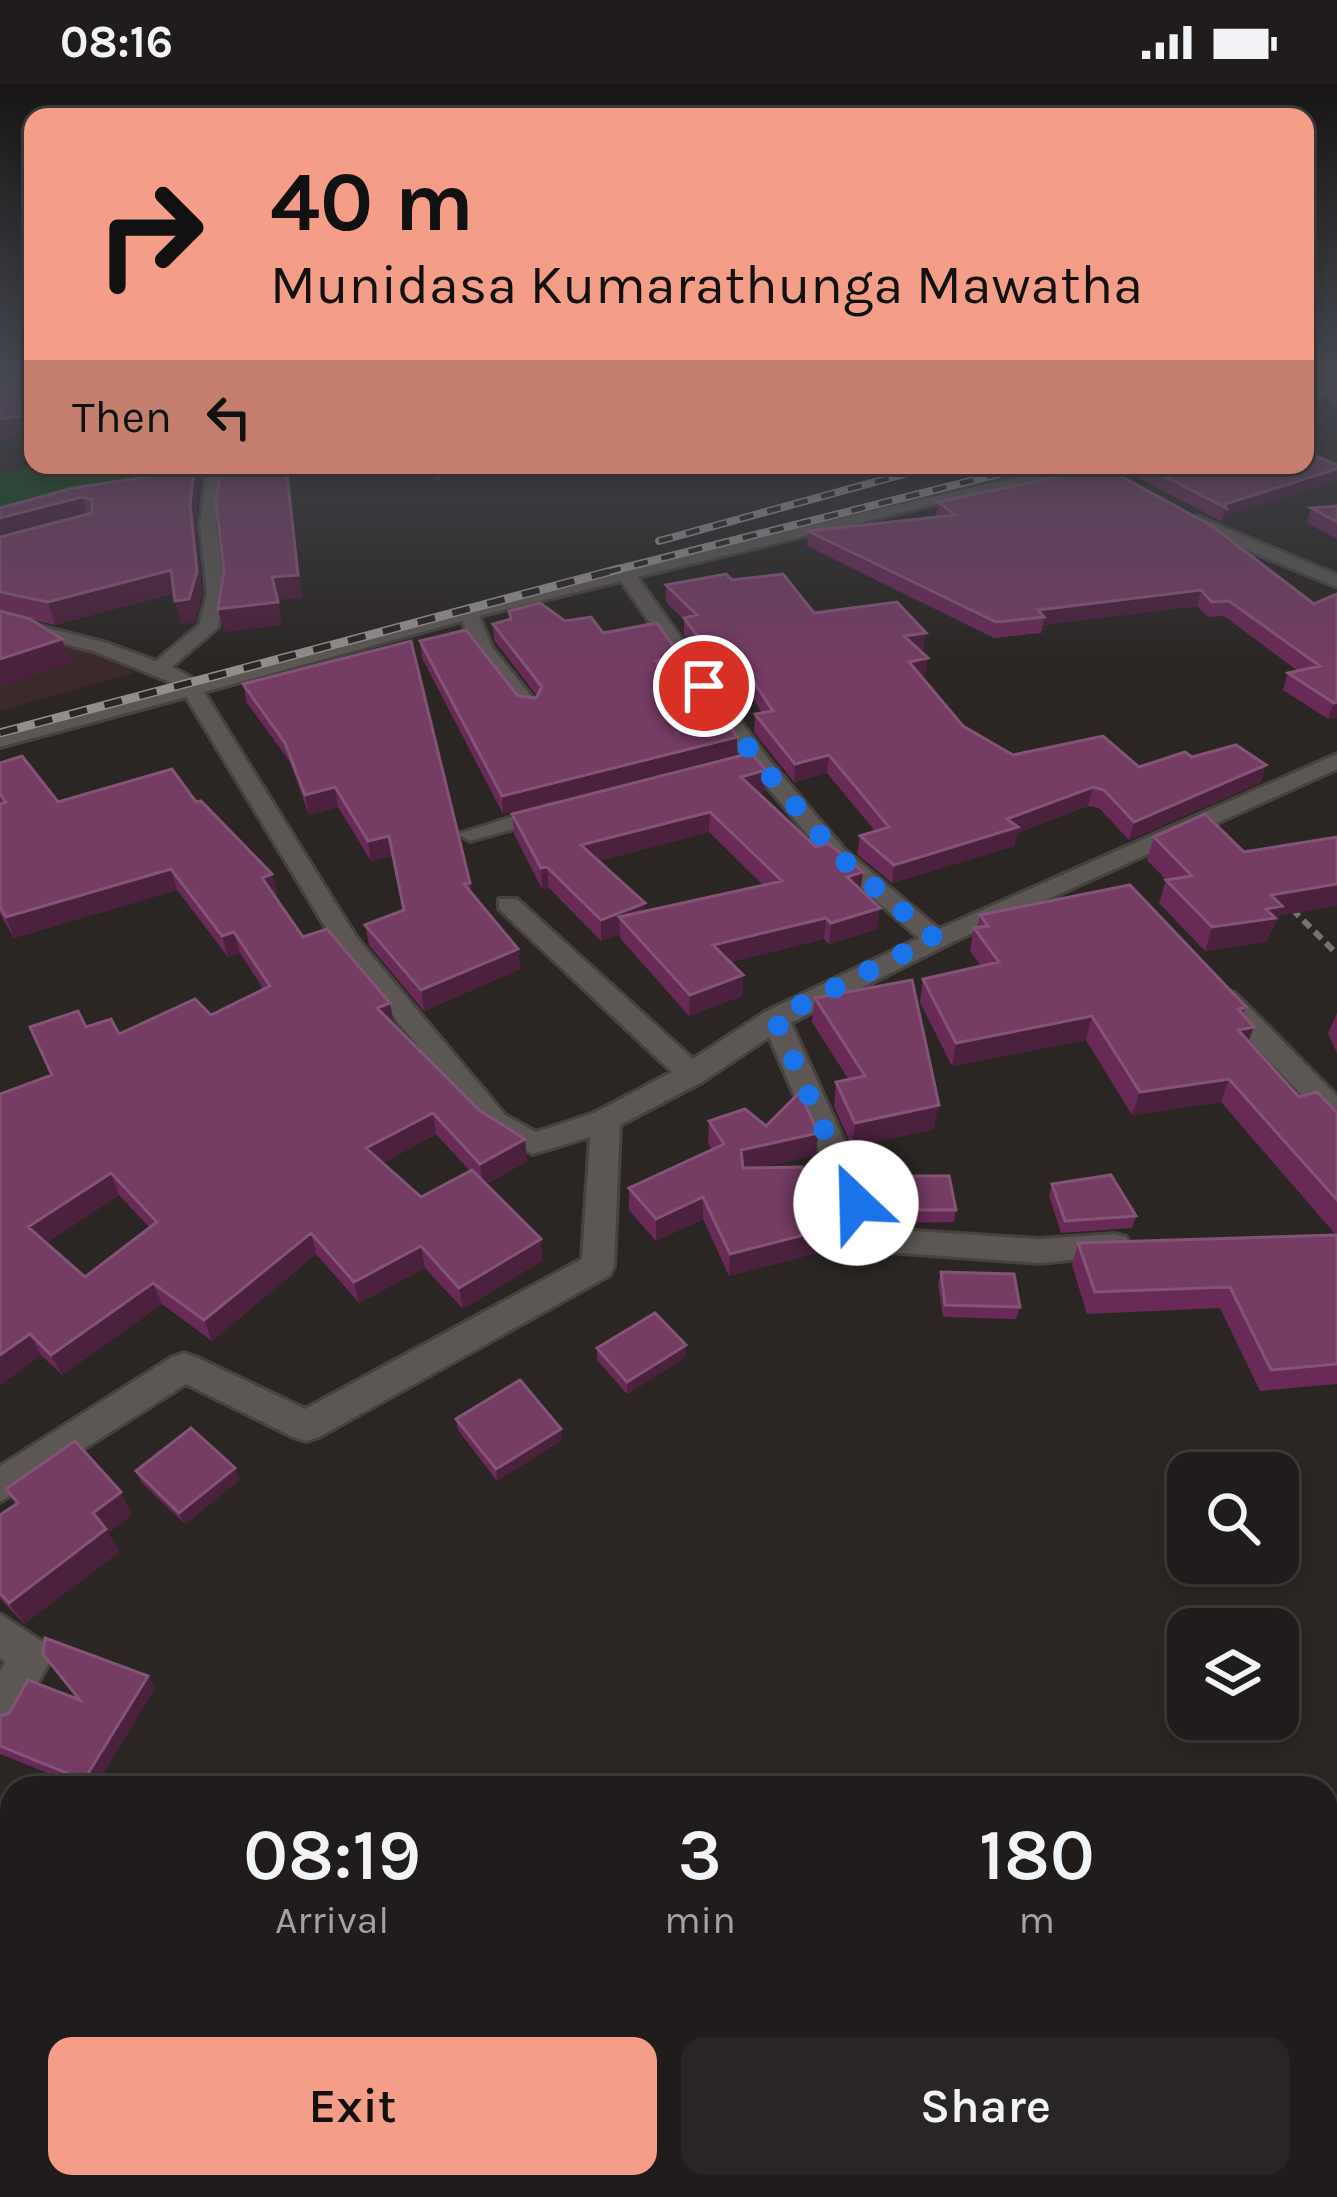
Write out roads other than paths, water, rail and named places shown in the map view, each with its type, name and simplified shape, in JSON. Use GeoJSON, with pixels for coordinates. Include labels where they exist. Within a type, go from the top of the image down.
{"type":"FeatureCollection","features":[{"type":"Feature","properties":{"kind":"street"},"geometry":{"type":"LineString","coordinates":[[159,668],[208,627],[216,594],[208,525],[214,474]]}},
{"type":"Feature","properties":{"kind":"street"},"geometry":{"type":"LineString","coordinates":[[0,741],[626,574],[1053,474]]}},
{"type":"Feature","properties":{"kind":"street"},"geometry":{"type":"LineString","coordinates":[[1107,474],[1111,476]]}},
{"type":"Feature","properties":{"kind":"street"},"geometry":{"type":"LineString","coordinates":[[1165,507],[1337,582]]}},
{"type":"Feature","properties":{"kind":"street"},"geometry":{"type":"LineString","coordinates":[[626,574],[745,763],[836,854],[934,938]]}},
{"type":"Feature","properties":{"kind":"street"},"geometry":{"type":"LineString","coordinates":[[469,615],[484,648],[530,707]]}},
{"type":"Feature","properties":{"kind":"street"},"geometry":{"type":"LineString","coordinates":[[0,622],[159,668],[193,688],[219,740],[347,942],[495,1122],[533,1143],[606,1118],[692,1075],[775,1018],[934,938],[1111,874],[1337,761]]}},
{"type":"Feature","properties":{"kind":"street"},"geometry":{"type":"LineString","coordinates":[[470,835],[574,805]]}},
{"type":"Feature","properties":{"kind":"street"},"geometry":{"type":"LineString","coordinates":[[508,904],[692,1075]]}},
{"type":"Feature","properties":{"kind":"street"},"geometry":{"type":"LineString","coordinates":[[1208,981],[1337,1114]]}},
{"type":"Feature","properties":{"kind":"street"},"geometry":{"type":"LineString","coordinates":[[775,1018],[873,1241],[1039,1251],[1151,1243]]}},
{"type":"Feature","properties":{"kind":"street"},"geometry":{"type":"LineString","coordinates":[[0,1486],[184,1366],[305,1426],[598,1266],[606,1118]]}},
{"type":"Feature","properties":{"kind":"street"},"geometry":{"type":"LineString","coordinates":[[0,1633],[32,1658],[0,1708]]}},
{"type":"Feature","properties":{"kind":"railway"},"geometry":{"type":"LineString","coordinates":[[659,541],[904,474]]}},
{"type":"Feature","properties":{"kind":"railway"},"geometry":{"type":"LineString","coordinates":[[607,572],[998,474]]}},
{"type":"Feature","properties":{"kind":"railway"},"geometry":{"type":"LineString","coordinates":[[0,733],[619,569]]}}]}
